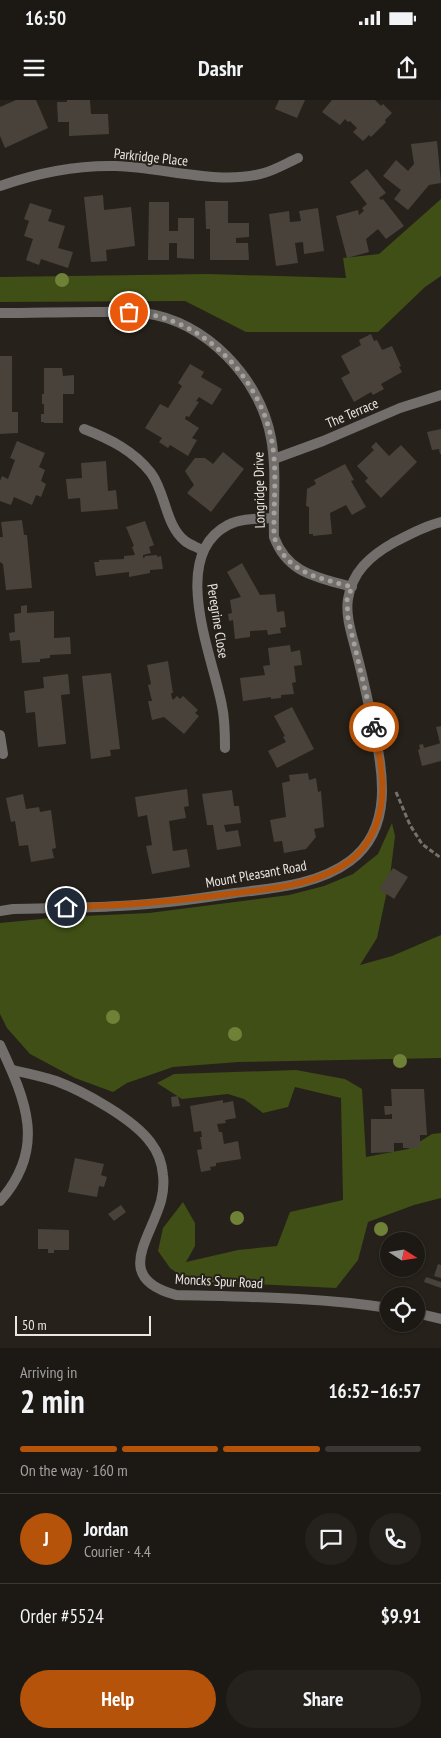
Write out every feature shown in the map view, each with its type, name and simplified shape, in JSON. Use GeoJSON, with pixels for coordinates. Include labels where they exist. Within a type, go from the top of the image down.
{"type":"FeatureCollection","features":[{"type":"Feature","properties":{"kind":"street","name":"Parkridge Place"},"geometry":{"type":"LineString","coordinates":[[0,186],[62,169],[94,166],[138,167],[203,176],[245,176],[264,173],[298,158]]}},
{"type":"Feature","properties":{"kind":"street","name":"Longridge Drive"},"geometry":{"type":"LineString","coordinates":[[0,313],[144,313],[168,318],[210,342],[229,358],[244,377],[266,419],[274,459],[273,518],[274,537],[278,549],[288,562],[306,573],[352,587]]}},
{"type":"Feature","properties":{"kind":"street","name":"The Terrace"},"geometry":{"type":"LineString","coordinates":[[274,459],[323,441],[400,408],[441,395]]}},
{"type":"Feature","properties":{"kind":"street"},"geometry":{"type":"LineString","coordinates":[[84,429],[109,439],[140,461],[152,474],[177,532],[186,541],[202,550],[215,534],[228,524],[246,519],[273,518]]}},
{"type":"Feature","properties":{"kind":"street","name":"Mount Pleasant Road"},"geometry":{"type":"LineString","coordinates":[[0,911],[119,906],[254,891],[299,883],[332,872],[350,860],[366,844],[375,828],[380,813],[383,787],[382,768],[376,736],[348,618],[347,600],[356,573],[371,557],[409,534],[441,522]]}},
{"type":"Feature","properties":{"kind":"street","name":"Peregrine Close"},"geometry":{"type":"LineString","coordinates":[[202,550],[198,566],[197,586],[204,634],[222,705],[225,748]]}},
{"type":"Feature","properties":{"kind":"street"},"geometry":{"type":"LineString","coordinates":[[0,735],[3,754]]}},
{"type":"Feature","properties":{"kind":"street"},"geometry":{"type":"LineString","coordinates":[[0,1045],[12,1070],[25,1109],[29,1140],[20,1174],[0,1201]]}},
{"type":"Feature","properties":{"kind":"street","name":"Moncks Spur Road"},"geometry":{"type":"LineString","coordinates":[[12,1070],[58,1082],[97,1101],[130,1122],[151,1143],[159,1157],[163,1184],[161,1200],[140,1252],[140,1264],[143,1275],[150,1284],[160,1290],[176,1295],[311,1299],[354,1302],[380,1306]]}},
{"type":"Feature","properties":{"kind":"street"},"geometry":{"type":"LineString","coordinates":[[425,1315],[441,1318]]}},
{"type":"Feature","properties":{"kind":"path"},"geometry":{"type":"LineString","coordinates":[[396,792],[410,825],[422,844],[441,858]]}},
{"type":"Feature","properties":{"kind":"green space"},"geometry":{"type":"Polygon","coordinates":[[[441,199],[441,276],[425,287],[378,332],[246,332],[185,301],[0,302],[0,277],[208,274],[346,278],[343,258],[379,254],[441,199]]]}},
{"type":"Feature","properties":{"kind":"green space"},"geometry":{"type":"Polygon","coordinates":[[[392,823],[395,836],[390,877],[377,938],[360,965],[392,956],[441,935],[441,1058],[239,1062],[173,1067],[127,1083],[113,1092],[75,1078],[30,1054],[7,1028],[0,1014],[0,923],[62,917],[149,913],[289,895],[324,886],[353,874],[378,854],[392,823]]]}},
{"type":"Feature","properties":{"kind":"green space"},"geometry":{"type":"Polygon","coordinates":[[[296,1070],[345,1079],[362,1089],[366,1157],[408,1149],[432,1134],[441,1133],[441,1198],[414,1205],[368,1222],[358,1260],[336,1288],[188,1281],[170,1268],[158,1251],[163,1228],[183,1202],[195,1223],[195,1246],[186,1262],[238,1250],[277,1246],[290,1212],[343,1200],[341,1098],[295,1087],[288,1107],[263,1113],[244,1099],[228,1094],[182,1099],[157,1083],[174,1074],[296,1070]]]}},
{"type":"Feature","properties":{"kind":"building"},"geometry":{"type":"Polygon","coordinates":[[[16,100],[36,100],[48,128],[5,148],[0,136],[0,107],[16,100]]]}},
{"type":"Feature","properties":{"kind":"building"},"geometry":{"type":"Polygon","coordinates":[[[67,100],[90,100],[91,114],[108,114],[109,134],[69,136],[69,122],[58,122],[57,102],[67,102],[67,100]]]}},
{"type":"Feature","properties":{"kind":"building"},"geometry":{"type":"Polygon","coordinates":[[[279,100],[305,100],[297,118],[275,109],[279,100]]]}},
{"type":"Feature","properties":{"kind":"building"},"geometry":{"type":"Polygon","coordinates":[[[332,100],[375,100],[381,106],[383,104],[392,113],[371,137],[369,135],[363,141],[353,132],[357,128],[350,121],[348,122],[345,119],[340,125],[322,112],[332,100]]]}},
{"type":"Feature","properties":{"kind":"building"},"geometry":{"type":"Polygon","coordinates":[[[437,141],[441,183],[429,185],[408,210],[394,199],[401,190],[383,176],[396,160],[408,171],[414,164],[411,144],[437,141]]]}},
{"type":"Feature","properties":{"kind":"building"},"geometry":{"type":"Polygon","coordinates":[[[367,169],[386,193],[379,198],[383,199],[404,226],[386,239],[378,229],[366,239],[369,252],[347,258],[336,216],[358,210],[359,215],[364,211],[362,208],[367,204],[350,182],[367,169]]]}},
{"type":"Feature","properties":{"kind":"building"},"geometry":{"type":"Polygon","coordinates":[[[103,195],[104,210],[131,207],[135,246],[106,250],[107,261],[91,262],[84,197],[103,195]]]}},
{"type":"Feature","properties":{"kind":"building"},"geometry":{"type":"Polygon","coordinates":[[[205,201],[228,201],[228,223],[249,223],[249,237],[236,238],[236,243],[248,243],[249,260],[210,260],[210,229],[206,229],[205,201]]]}},
{"type":"Feature","properties":{"kind":"building"},"geometry":{"type":"Polygon","coordinates":[[[149,202],[169,202],[169,231],[178,231],[178,218],[194,218],[194,259],[177,258],[177,243],[169,243],[169,260],[148,260],[149,202]]]}},
{"type":"Feature","properties":{"kind":"building"},"geometry":{"type":"Polygon","coordinates":[[[30,203],[52,210],[48,221],[65,226],[58,248],[73,252],[68,268],[41,259],[39,265],[26,260],[33,239],[24,236],[29,221],[24,219],[30,203]]]}},
{"type":"Feature","properties":{"kind":"building"},"geometry":{"type":"Polygon","coordinates":[[[318,208],[324,251],[304,254],[303,242],[295,243],[298,263],[276,266],[269,214],[289,211],[290,222],[301,221],[299,211],[318,208]]]}},
{"type":"Feature","properties":{"kind":"building"},"geometry":{"type":"Polygon","coordinates":[[[371,334],[374,341],[377,340],[382,350],[392,346],[402,372],[381,384],[384,389],[373,395],[371,392],[354,402],[341,378],[350,373],[341,356],[361,345],[359,340],[371,334]]]}},
{"type":"Feature","properties":{"kind":"building"},"geometry":{"type":"Polygon","coordinates":[[[0,356],[12,356],[12,412],[18,412],[18,433],[0,434],[0,356]]]}},
{"type":"Feature","properties":{"kind":"building"},"geometry":{"type":"Polygon","coordinates":[[[190,364],[204,372],[201,377],[222,389],[212,405],[199,397],[196,401],[199,402],[189,417],[186,416],[185,419],[199,428],[192,438],[197,440],[188,456],[170,445],[168,448],[159,442],[162,438],[145,428],[160,404],[168,408],[182,386],[178,383],[190,364]]]}},
{"type":"Feature","properties":{"kind":"building"},"geometry":{"type":"Polygon","coordinates":[[[44,368],[62,368],[63,376],[74,375],[74,394],[63,394],[63,423],[41,422],[41,414],[44,414],[42,394],[44,394],[44,368]]]}},
{"type":"Feature","properties":{"kind":"building"},"geometry":{"type":"Polygon","coordinates":[[[441,429],[440,454],[439,449],[432,450],[427,432],[441,429]]]}},
{"type":"Feature","properties":{"kind":"building"},"geometry":{"type":"Polygon","coordinates":[[[17,441],[45,453],[39,467],[45,470],[41,481],[46,484],[41,497],[36,495],[32,505],[14,497],[11,505],[0,501],[0,481],[2,476],[8,479],[15,460],[10,458],[17,441]]]}},
{"type":"Feature","properties":{"kind":"building"},"geometry":{"type":"Polygon","coordinates":[[[376,442],[389,456],[401,445],[417,462],[381,498],[365,481],[368,478],[357,466],[374,450],[371,447],[376,442]]]}},
{"type":"Feature","properties":{"kind":"building"},"geometry":{"type":"Polygon","coordinates":[[[223,452],[244,469],[211,512],[187,493],[194,485],[185,471],[195,458],[205,458],[213,464],[223,452]]]}},
{"type":"Feature","properties":{"kind":"building"},"geometry":{"type":"Polygon","coordinates":[[[106,461],[108,491],[116,490],[118,509],[81,512],[80,498],[68,499],[66,479],[82,478],[81,463],[106,461]]]}},
{"type":"Feature","properties":{"kind":"building"},"geometry":{"type":"Polygon","coordinates":[[[345,464],[354,480],[351,481],[366,507],[352,515],[346,505],[330,513],[332,534],[313,536],[313,534],[309,534],[309,507],[306,506],[307,489],[316,484],[314,480],[345,464]]]}},
{"type":"Feature","properties":{"kind":"building"},"geometry":{"type":"Polygon","coordinates":[[[22,520],[24,535],[27,535],[32,588],[6,590],[3,564],[0,562],[0,537],[3,537],[1,522],[22,520]]]}},
{"type":"Feature","properties":{"kind":"building"},"geometry":{"type":"Polygon","coordinates":[[[145,521],[154,545],[149,547],[151,553],[143,555],[143,558],[145,556],[161,556],[163,569],[150,570],[150,573],[129,577],[129,572],[96,576],[94,562],[124,559],[124,556],[135,555],[132,547],[134,546],[126,527],[145,521]]]}},
{"type":"Feature","properties":{"kind":"building"},"geometry":{"type":"Polygon","coordinates":[[[242,563],[260,595],[275,594],[277,612],[284,611],[286,627],[280,628],[281,633],[268,635],[267,630],[250,631],[250,637],[235,639],[233,620],[229,621],[228,614],[232,613],[230,600],[241,597],[227,572],[242,563]]]}},
{"type":"Feature","properties":{"kind":"building"},"geometry":{"type":"Polygon","coordinates":[[[27,605],[27,613],[54,611],[54,638],[70,637],[71,654],[50,655],[50,658],[40,659],[40,662],[22,663],[20,640],[10,641],[9,633],[15,632],[14,614],[21,613],[21,606],[27,605]]]}},
{"type":"Feature","properties":{"kind":"building"},"geometry":{"type":"Polygon","coordinates":[[[290,645],[291,652],[300,650],[302,665],[294,666],[296,682],[292,683],[294,694],[281,695],[281,698],[271,699],[271,697],[243,701],[240,678],[265,675],[263,666],[270,665],[268,648],[290,645]]]}},
{"type":"Feature","properties":{"kind":"building"},"geometry":{"type":"Polygon","coordinates":[[[168,661],[173,700],[177,696],[180,699],[183,696],[198,710],[195,713],[199,716],[184,734],[164,717],[152,720],[148,701],[152,701],[148,685],[151,684],[147,665],[168,661]]]}},
{"type":"Feature","properties":{"kind":"building"},"geometry":{"type":"Polygon","coordinates":[[[111,673],[120,749],[110,750],[111,756],[91,759],[82,676],[111,673]]]}},
{"type":"Feature","properties":{"kind":"building"},"geometry":{"type":"Polygon","coordinates":[[[68,674],[70,694],[61,695],[66,744],[38,747],[35,712],[26,713],[24,691],[44,688],[43,677],[68,674]]]}},
{"type":"Feature","properties":{"kind":"building"},"geometry":{"type":"Polygon","coordinates":[[[292,707],[314,749],[277,768],[268,751],[286,742],[283,737],[285,736],[274,716],[292,707]]]}},
{"type":"Feature","properties":{"kind":"building"},"geometry":{"type":"Polygon","coordinates":[[[441,726],[441,743],[440,743],[436,727],[441,726]]]}},
{"type":"Feature","properties":{"kind":"building"},"geometry":{"type":"Polygon","coordinates":[[[441,743],[441,761],[422,766],[418,750],[420,749],[419,745],[423,744],[424,748],[441,743]]]}},
{"type":"Feature","properties":{"kind":"building"},"geometry":{"type":"Polygon","coordinates":[[[308,773],[309,780],[316,778],[318,792],[321,791],[324,827],[314,829],[316,837],[306,849],[284,853],[282,841],[274,842],[270,820],[286,817],[282,783],[290,781],[289,775],[308,773]]]}},
{"type":"Feature","properties":{"kind":"building"},"geometry":{"type":"Polygon","coordinates":[[[187,789],[189,806],[184,807],[186,818],[169,821],[173,851],[187,849],[190,867],[152,874],[146,846],[152,845],[147,815],[138,817],[135,797],[187,789]]]}},
{"type":"Feature","properties":{"kind":"building"},"geometry":{"type":"Polygon","coordinates":[[[232,790],[234,806],[239,806],[241,823],[224,825],[226,832],[238,830],[241,846],[217,850],[213,825],[207,825],[202,794],[232,790]]]}},
{"type":"Feature","properties":{"kind":"building"},"geometry":{"type":"Polygon","coordinates":[[[23,794],[26,809],[39,807],[40,812],[51,810],[56,848],[52,849],[54,858],[31,862],[28,845],[19,846],[15,821],[11,822],[6,798],[23,794]]]}},
{"type":"Feature","properties":{"kind":"building"},"geometry":{"type":"Polygon","coordinates":[[[393,868],[408,877],[394,899],[379,889],[393,868]]]}},
{"type":"Feature","properties":{"kind":"building"},"geometry":{"type":"Polygon","coordinates":[[[391,1089],[424,1089],[427,1135],[420,1135],[420,1148],[403,1148],[403,1143],[394,1143],[394,1152],[371,1153],[371,1119],[392,1119],[392,1114],[385,1115],[384,1106],[392,1106],[391,1089]]]}},
{"type":"Feature","properties":{"kind":"building"},"geometry":{"type":"Polygon","coordinates":[[[178,1096],[180,1106],[172,1107],[171,1097],[178,1096]]]}},
{"type":"Feature","properties":{"kind":"building"},"geometry":{"type":"Polygon","coordinates":[[[223,1100],[223,1103],[233,1101],[236,1118],[225,1120],[226,1123],[217,1124],[219,1132],[222,1132],[224,1144],[238,1141],[241,1159],[216,1163],[216,1166],[210,1167],[211,1170],[201,1172],[197,1150],[202,1149],[201,1131],[194,1132],[190,1106],[223,1100]]]}},
{"type":"Feature","properties":{"kind":"building"},"geometry":{"type":"Polygon","coordinates":[[[75,1158],[104,1164],[101,1175],[107,1177],[104,1187],[99,1186],[97,1197],[68,1192],[75,1158]]]}},
{"type":"Feature","properties":{"kind":"building"},"geometry":{"type":"Polygon","coordinates":[[[121,1205],[126,1212],[114,1221],[108,1214],[121,1205]]]}},
{"type":"Feature","properties":{"kind":"building"},"geometry":{"type":"Polygon","coordinates":[[[38,1229],[69,1230],[69,1250],[54,1250],[54,1253],[48,1253],[48,1249],[38,1249],[38,1229]]]}},
{"type":"Feature","properties":{"kind":"building"},"geometry":{"type":"Polygon","coordinates":[[[438,1264],[441,1265],[441,1278],[434,1276],[438,1264]]]}},
{"type":"Feature","properties":{"kind":"building"},"geometry":{"type":"Polygon","coordinates":[[[426,1277],[441,1282],[441,1288],[424,1282],[426,1277]]]}},
{"type":"Feature","properties":{"kind":"way so far"},"geometry":{"type":"LineString","coordinates":[[129,312],[168,318],[188,328],[210,342],[229,358],[244,377],[266,419],[271,437],[274,459],[274,537],[278,549],[288,562],[298,569],[352,587],[347,600],[348,618],[374,727]]}},
{"type":"Feature","properties":{"kind":"route"},"geometry":{"type":"LineString","coordinates":[[66,907],[119,906],[254,891],[299,883],[332,872],[350,860],[366,844],[375,828],[380,813],[383,787],[382,768],[374,727]]}}]}
